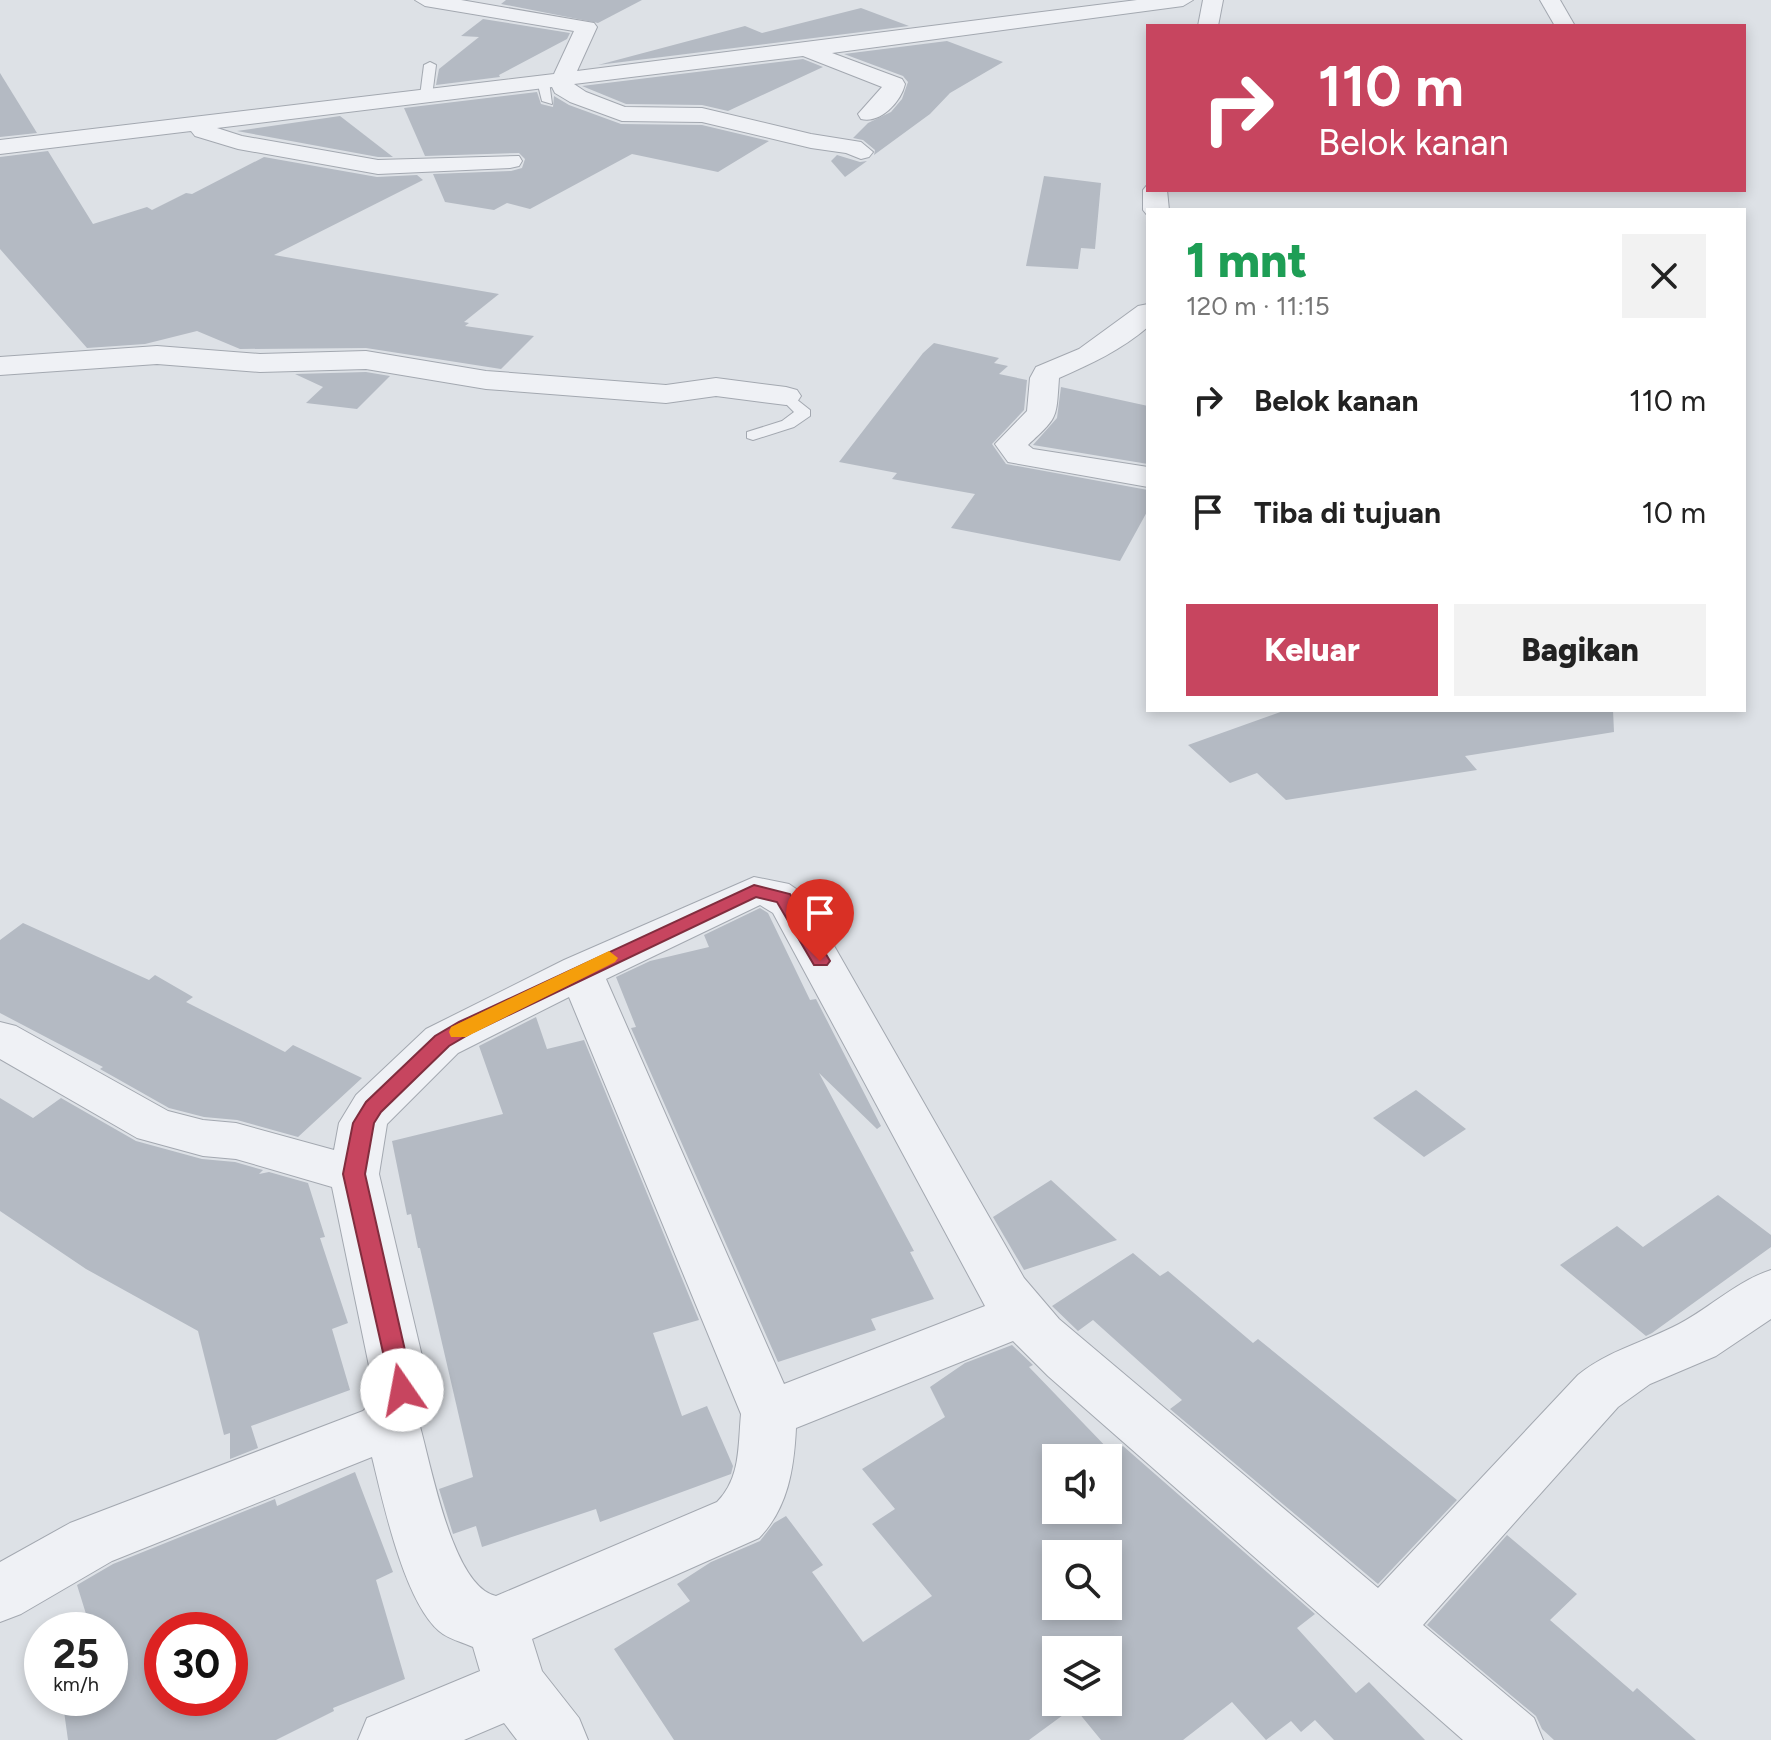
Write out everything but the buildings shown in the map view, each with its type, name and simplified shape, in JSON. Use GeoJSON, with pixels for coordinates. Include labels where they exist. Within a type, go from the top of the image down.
{"type":"FeatureCollection","features":[{"type":"Feature","properties":{"kind":"street"},"geometry":{"type":"LineString","coordinates":[[425,0],[587,27],[576,41],[570,67],[551,86]]}},
{"type":"Feature","properties":{"kind":"street"},"geometry":{"type":"LineString","coordinates":[[0,147],[426,96],[551,86],[650,58],[804,50],[1183,0]]}},
{"type":"Feature","properties":{"kind":"street"},"geometry":{"type":"LineString","coordinates":[[1208,24],[1213,0]]}},
{"type":"Feature","properties":{"kind":"street"},"geometry":{"type":"LineString","coordinates":[[1550,0],[1564,24]]}},
{"type":"Feature","properties":{"kind":"street"},"geometry":{"type":"LineString","coordinates":[[804,50],[894,84],[892,93],[869,114]]}},
{"type":"Feature","properties":{"kind":"street"},"geometry":{"type":"LineString","coordinates":[[551,86],[563,88],[570,94],[622,114],[702,115],[811,141],[853,147],[861,152]]}},
{"type":"Feature","properties":{"kind":"street"},"geometry":{"type":"LineString","coordinates":[[191,124],[238,142],[378,167],[510,161]]}},
{"type":"Feature","properties":{"kind":"street"},"geometry":{"type":"LineString","coordinates":[[1146,314],[1089,355],[1046,373],[1043,381],[1045,403],[1041,414],[1011,444],[1014,451],[1028,458],[1146,477]]}},
{"type":"Feature","properties":{"kind":"street"},"geometry":{"type":"LineString","coordinates":[[0,366],[157,355],[260,363],[366,360],[486,380],[666,394],[716,387],[786,396]]}},
{"type":"Feature","properties":{"kind":"street"},"geometry":{"type":"LineString","coordinates":[[0,1594],[91,1542],[383,1428],[391,1422],[402,1402],[402,1390],[354,1174],[363,1123],[373,1107],[442,1041],[490,1014],[754,891],[783,898],[1005,1293],[1021,1315],[1067,1360],[1511,1740]]}},
{"type":"Feature","properties":{"kind":"street"},"geometry":{"type":"LineString","coordinates":[[391,1422],[436,1578],[458,1609],[474,1620],[497,1625],[738,1520],[750,1511],[761,1489],[769,1414],[580,971]]}},
{"type":"Feature","properties":{"kind":"street"},"geometry":{"type":"LineString","coordinates":[[0,1038],[154,1125],[203,1138],[236,1141],[354,1174]]}},
{"type":"Feature","properties":{"kind":"street"},"geometry":{"type":"LineString","coordinates":[[1382,1627],[1616,1374],[1631,1365],[1687,1345],[1771,1291]]}},
{"type":"Feature","properties":{"kind":"street"},"geometry":{"type":"LineString","coordinates":[[769,1414],[1021,1315]]}},
{"type":"Feature","properties":{"kind":"street"},"geometry":{"type":"LineString","coordinates":[[497,1625],[516,1687],[556,1740]]}},
{"type":"Feature","properties":{"kind":"street"},"geometry":{"type":"LineString","coordinates":[[390,1740],[516,1687]]}},
{"type":"Feature","properties":{"kind":"lane"},"geometry":{"type":"LineString","coordinates":[[426,96],[430,65]]}},
{"type":"Feature","properties":{"kind":"lane"},"geometry":{"type":"LineString","coordinates":[[753,435],[788,424],[804,413],[786,396]]}},
{"type":"Feature","properties":{"kind":"slow traffic"},"geometry":{"type":"LineString","coordinates":[[459,1032],[490,1014],[609,958]]}},
{"type":"Feature","properties":{"kind":"route"},"geometry":{"type":"LineString","coordinates":[[402,1390],[354,1174],[357,1144],[363,1123],[373,1107],[442,1041],[466,1027],[754,891],[775,894],[790,905],[820,961]]}}]}
